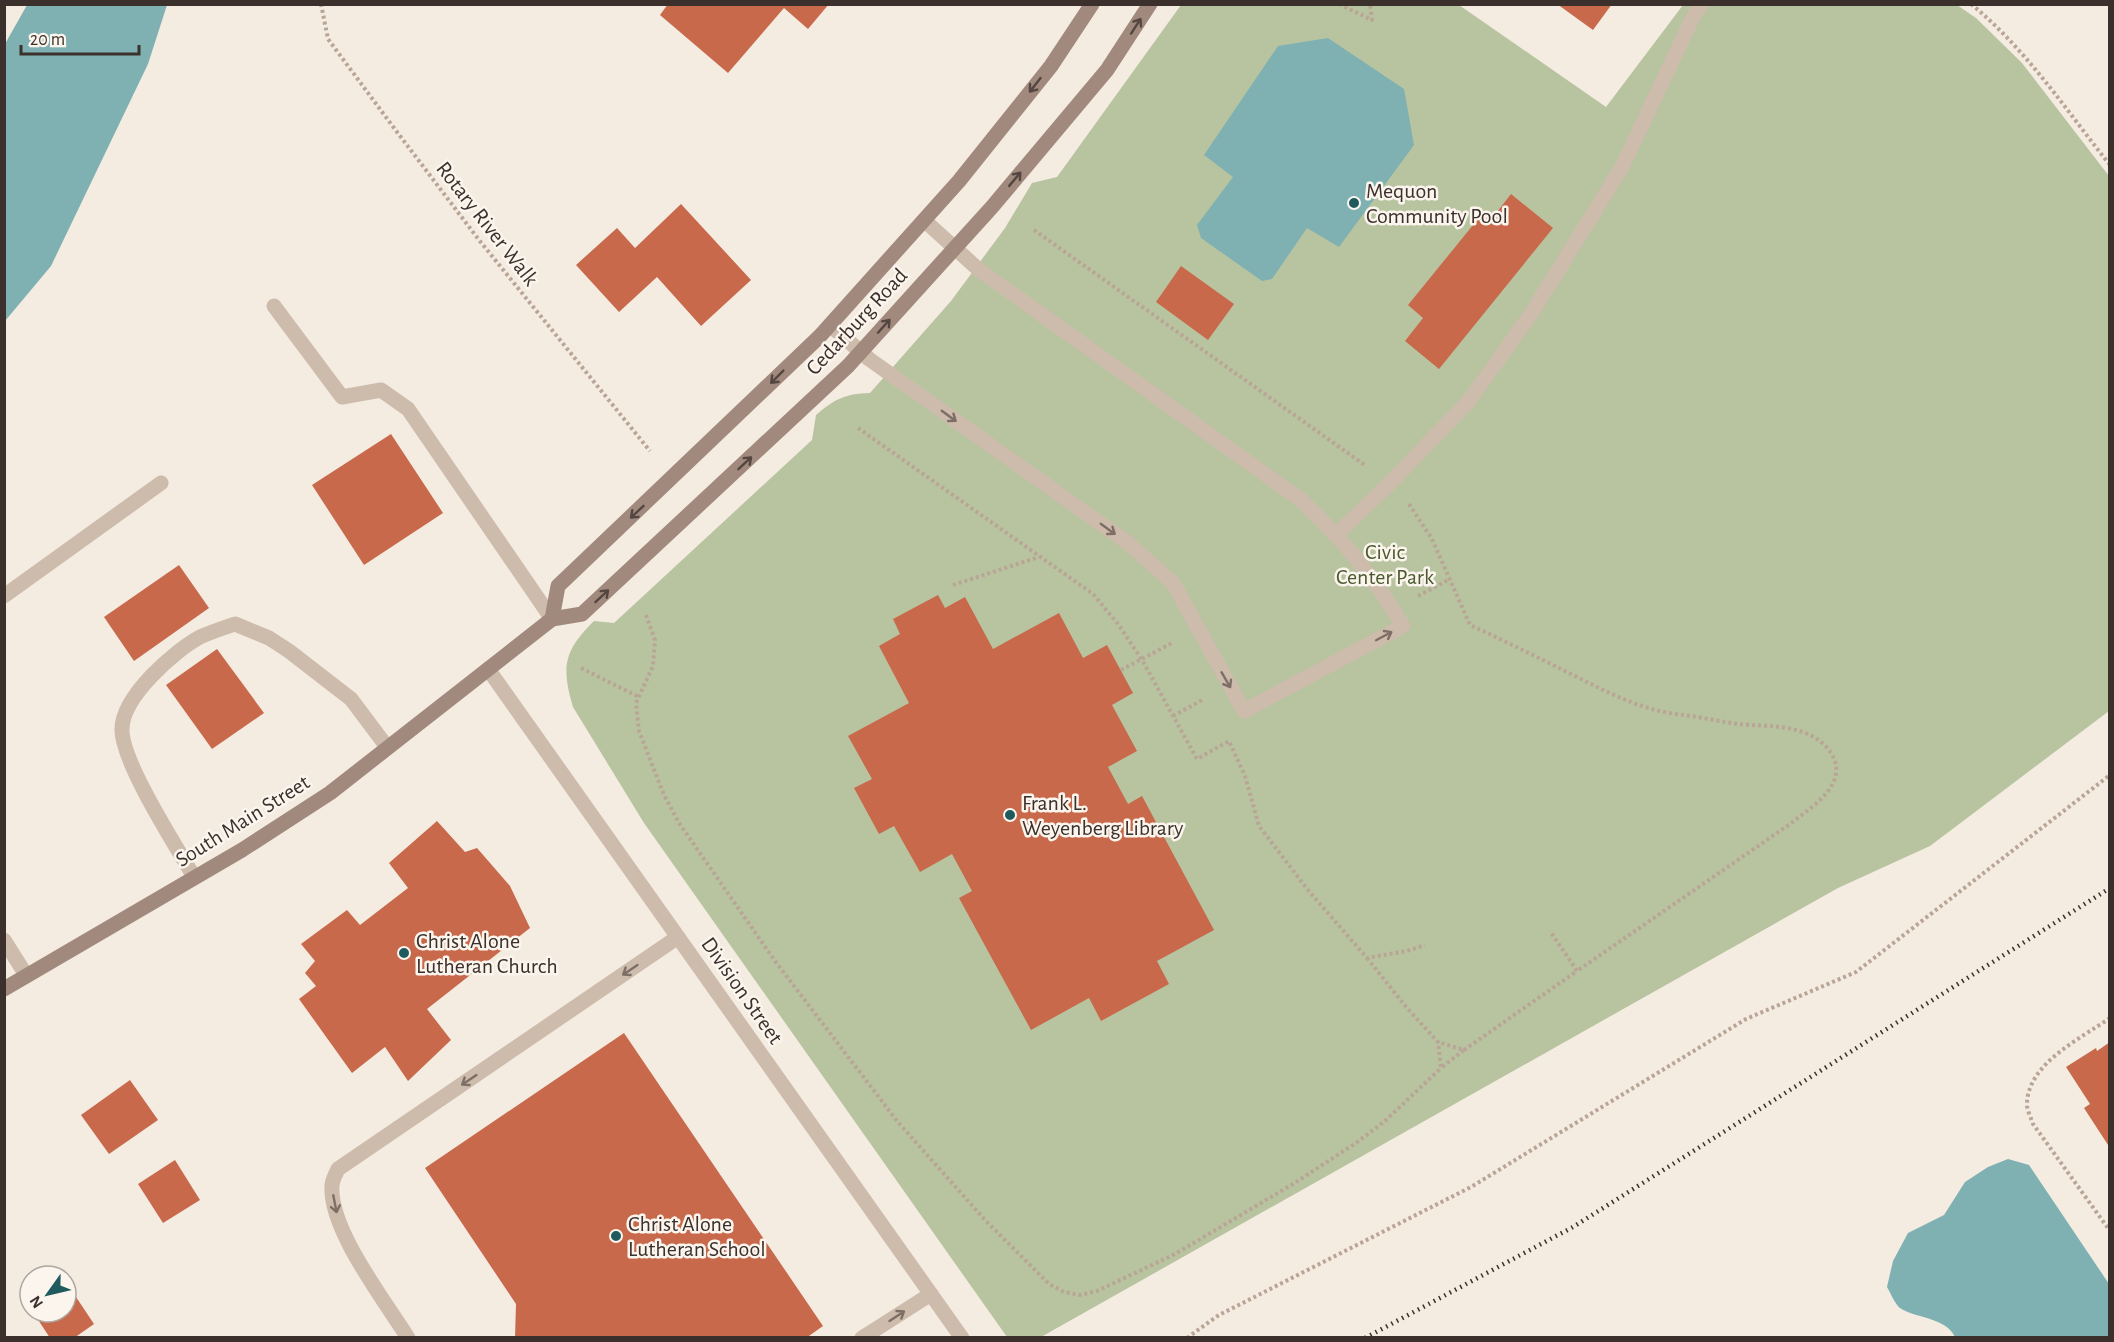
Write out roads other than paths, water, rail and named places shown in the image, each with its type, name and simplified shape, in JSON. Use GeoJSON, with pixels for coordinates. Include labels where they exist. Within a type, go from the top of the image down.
{"type":"FeatureCollection","features":[{"type":"Feature","properties":{"kind":"main road","name":"Cedarburg Road"},"geometry":{"type":"LineString","coordinates":[[552,619],[558,586],[698,454],[830,324],[925,221],[1051,66],[1092,4]]}},
{"type":"Feature","properties":{"kind":"main road","name":"Cedarburg Road"},"geometry":{"type":"LineString","coordinates":[[488,669],[552,619],[582,614],[848,366],[992,207],[1107,70],[1150,4]]}},
{"type":"Feature","properties":{"kind":"main road","name":"South Main Street"},"geometry":{"type":"LineString","coordinates":[[4,989],[242,850],[330,793],[488,669]]}},
{"type":"Feature","properties":{"kind":"street"},"geometry":{"type":"LineString","coordinates":[[1337,534],[1468,402],[1531,314],[1622,167],[1693,17],[1702,4]]}},
{"type":"Feature","properties":{"kind":"street"},"geometry":{"type":"LineString","coordinates":[[830,324],[861,352],[1128,543],[1173,583],[1244,711],[1403,626],[1379,585],[1337,534],[1301,500],[978,269],[925,221]]}},
{"type":"Feature","properties":{"kind":"street"},"geometry":{"type":"LineString","coordinates":[[274,306],[342,397],[381,390],[408,409],[552,619]]}},
{"type":"Feature","properties":{"kind":"street"},"geometry":{"type":"LineString","coordinates":[[4,596],[161,483]]}},
{"type":"Feature","properties":{"kind":"street"},"geometry":{"type":"LineString","coordinates":[[194,877],[129,760],[122,729],[127,706],[153,673],[200,637],[234,624],[269,638],[351,699],[387,747]]}},
{"type":"Feature","properties":{"kind":"street","name":"Division Street"},"geometry":{"type":"LineString","coordinates":[[488,669],[962,1338]]}},
{"type":"Feature","properties":{"kind":"street"},"geometry":{"type":"LineString","coordinates":[[408,1338],[354,1254],[335,1210],[332,1184],[338,1169],[678,937]]}},
{"type":"Feature","properties":{"kind":"street"},"geometry":{"type":"LineString","coordinates":[[4,940],[26,975]]}},
{"type":"Feature","properties":{"kind":"street"},"geometry":{"type":"LineString","coordinates":[[862,1338],[931,1294]]}},
{"type":"Feature","properties":{"kind":"water"},"geometry":{"type":"Polygon","coordinates":[[[27,5],[167,5],[148,64],[51,266],[5,321],[5,44],[27,5]]]}},
{"type":"Feature","properties":{"kind":"water"},"geometry":{"type":"Polygon","coordinates":[[[1328,38],[1404,89],[1414,145],[1339,247],[1307,228],[1272,279],[1262,281],[1201,238],[1197,225],[1233,177],[1204,155],[1278,46],[1328,38]]]}},
{"type":"Feature","properties":{"kind":"water"},"geometry":{"type":"Polygon","coordinates":[[[2008,1159],[2029,1165],[2109,1284],[2109,1337],[1955,1337],[1945,1325],[1906,1311],[1896,1304],[1887,1287],[1893,1261],[1908,1233],[1944,1215],[1965,1182],[1988,1167],[2008,1159]]]}},
{"type":"Feature","properties":{"kind":"railway"},"geometry":{"type":"LineString","coordinates":[[1365,1338],[1573,1227],[2110,888]]}},
{"type":"Feature","properties":{"kind":"place","name":"Mequon Community Pool"},"geometry":{"type":"Point","coordinates":[1354,203]}},
{"type":"Feature","properties":{"kind":"place","name":"Frank L. Weyenberg Library"},"geometry":{"type":"Point","coordinates":[1010,815]}},
{"type":"Feature","properties":{"kind":"place","name":"Christ Alone Lutheran Church"},"geometry":{"type":"Point","coordinates":[404,953]}},
{"type":"Feature","properties":{"kind":"place","name":"Christ Alone Lutheran School"},"geometry":{"type":"Point","coordinates":[616,1236]}},
{"type":"Feature","properties":{"kind":"park label","name":"Civic Center Park"},"geometry":{"type":"Point","coordinates":[1385,564]}}]}
